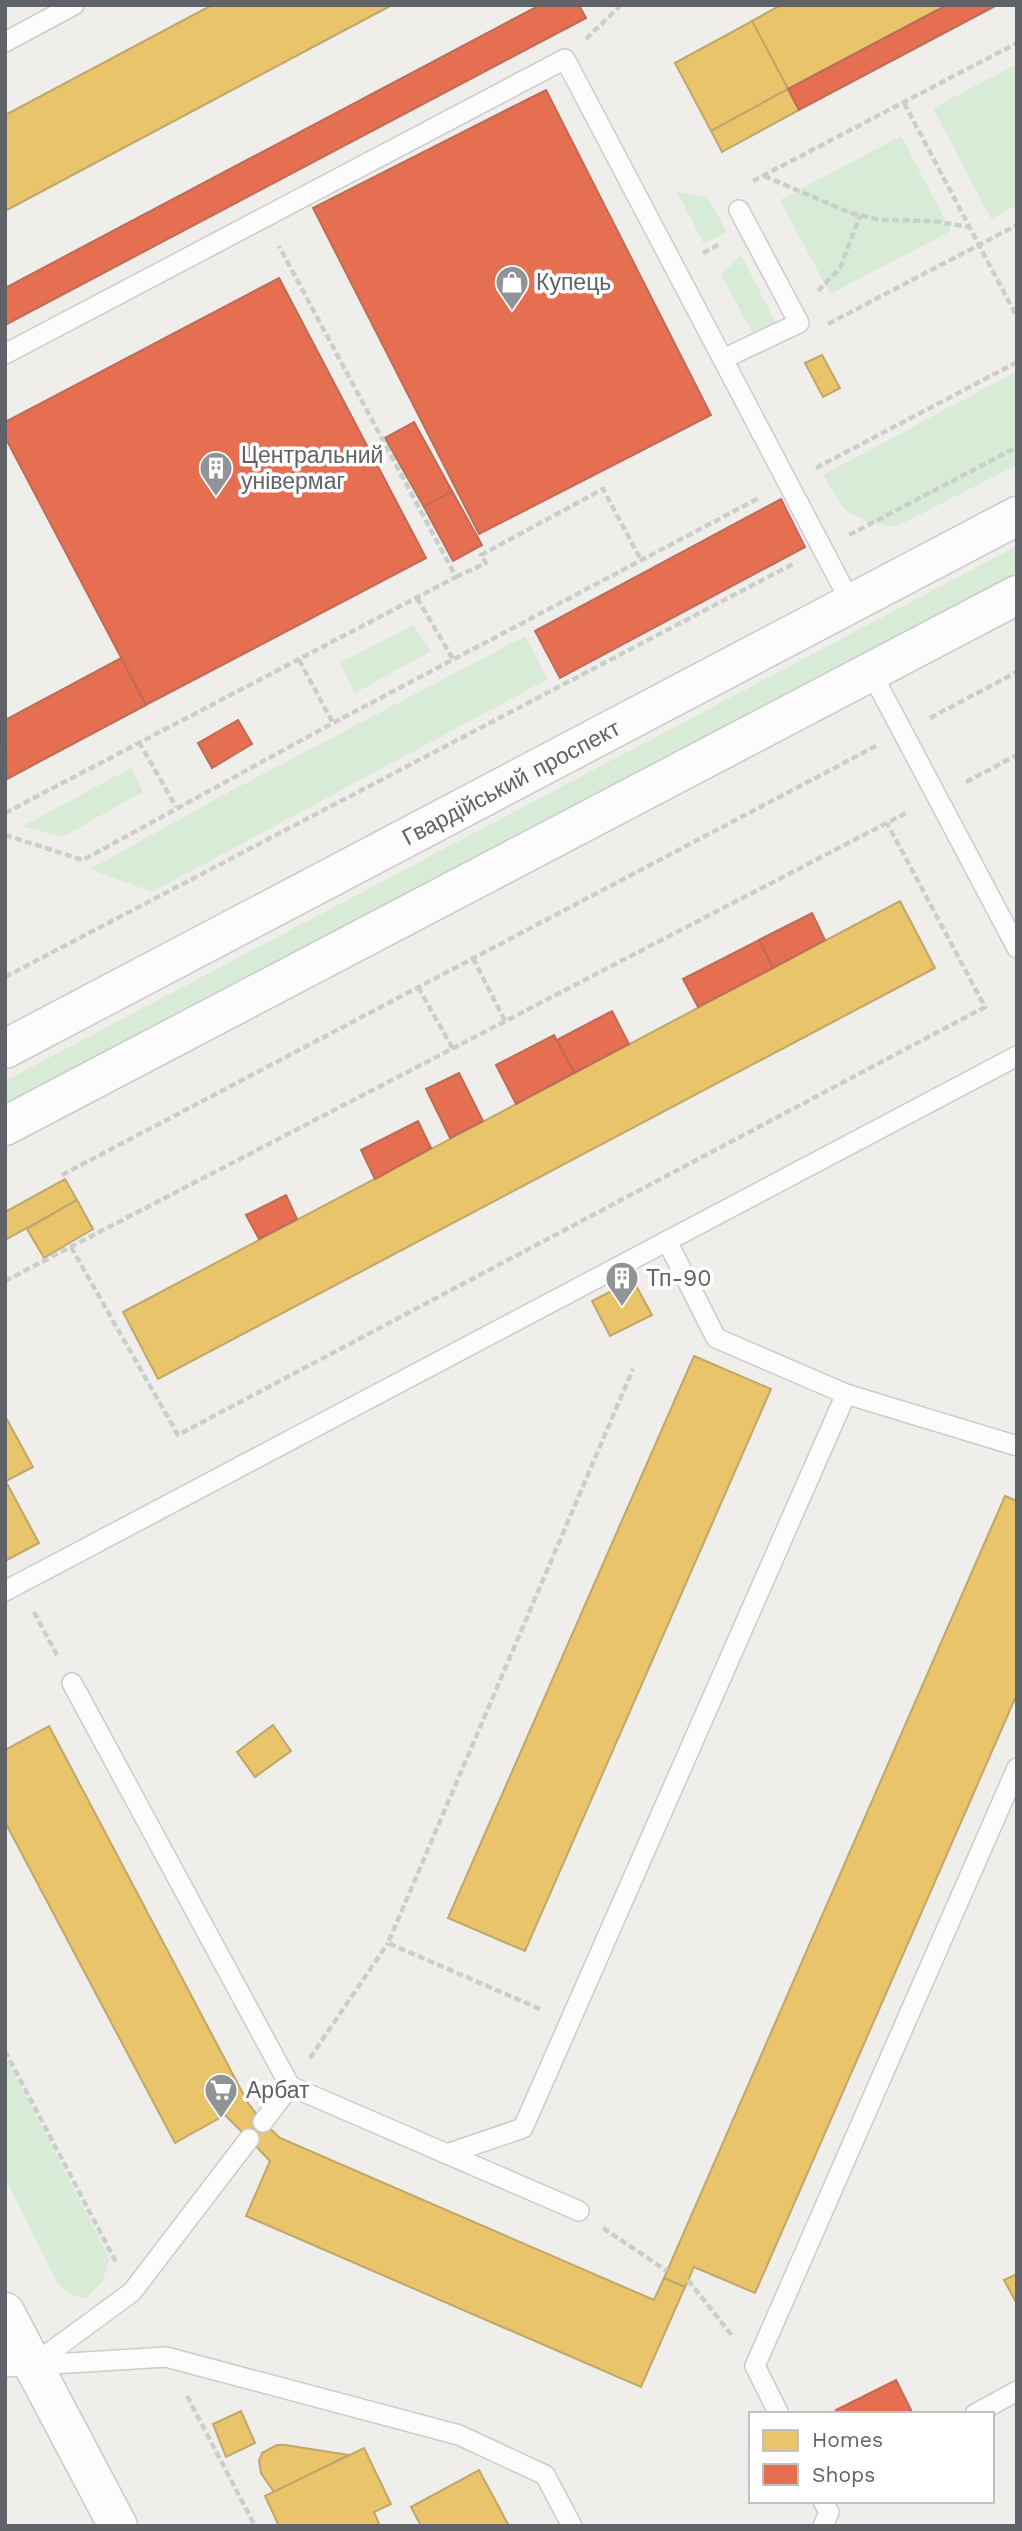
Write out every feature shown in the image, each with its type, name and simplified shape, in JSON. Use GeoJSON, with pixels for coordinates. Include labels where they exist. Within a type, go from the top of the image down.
{"type":"FeatureCollection","features":[{"type":"Feature","properties":{"kind":"main road","name":"Гвардійський проспект"},"geometry":{"type":"LineString","coordinates":[[5,1049],[1017,516]]}},
{"type":"Feature","properties":{"kind":"main road"},"geometry":{"type":"LineString","coordinates":[[5,1126],[1017,595]]}},
{"type":"Feature","properties":{"kind":"main road"},"geometry":{"type":"LineString","coordinates":[[5,2312],[19,2366],[118,2526]]}},
{"type":"Feature","properties":{"kind":"lane"},"geometry":{"type":"LineString","coordinates":[[5,42],[74,5]]}},
{"type":"Feature","properties":{"kind":"lane"},"geometry":{"type":"LineString","coordinates":[[5,354],[565,59],[851,603]]}},
{"type":"Feature","properties":{"kind":"lane"},"geometry":{"type":"LineString","coordinates":[[723,359],[799,323],[739,210]]}},
{"type":"Feature","properties":{"kind":"lane"},"geometry":{"type":"LineString","coordinates":[[871,672],[1017,948]]}},
{"type":"Feature","properties":{"kind":"lane"},"geometry":{"type":"LineString","coordinates":[[12,1588],[1016,1058]]}},
{"type":"Feature","properties":{"kind":"lane"},"geometry":{"type":"LineString","coordinates":[[667,1241],[716,1338],[846,1394],[1017,1446]]}},
{"type":"Feature","properties":{"kind":"lane"},"geometry":{"type":"LineString","coordinates":[[447,2154],[523,2128],[846,1394]]}},
{"type":"Feature","properties":{"kind":"lane"},"geometry":{"type":"LineString","coordinates":[[72,1683],[290,2086],[579,2211]]}},
{"type":"Feature","properties":{"kind":"lane"},"geometry":{"type":"LineString","coordinates":[[778,2412],[755,2365],[1017,1768]]}},
{"type":"Feature","properties":{"kind":"lane"},"geometry":{"type":"LineString","coordinates":[[263,2122],[290,2086]]}},
{"type":"Feature","properties":{"kind":"lane"},"geometry":{"type":"LineString","coordinates":[[19,2366],[132,2292],[249,2140]]}},
{"type":"Feature","properties":{"kind":"lane"},"geometry":{"type":"LineString","coordinates":[[19,2366],[166,2357],[459,2435],[545,2475],[572,2526]]}},
{"type":"Feature","properties":{"kind":"lane"},"geometry":{"type":"LineString","coordinates":[[979,2412],[1017,2391]]}},
{"type":"Feature","properties":{"kind":"lane"},"geometry":{"type":"LineString","coordinates":[[822,2526],[829,2512],[824,2503]]}},
{"type":"Feature","properties":{"kind":"path"},"geometry":{"type":"LineString","coordinates":[[565,59],[621,5]]}},
{"type":"Feature","properties":{"kind":"path"},"geometry":{"type":"LineString","coordinates":[[743,186],[1017,43]]}},
{"type":"Feature","properties":{"kind":"path"},"geometry":{"type":"LineString","coordinates":[[904,103],[1017,317]]}},
{"type":"Feature","properties":{"kind":"path"},"geometry":{"type":"LineString","coordinates":[[764,176],[825,204],[860,216],[880,220],[933,221],[970,227]]}},
{"type":"Feature","properties":{"kind":"path"},"geometry":{"type":"LineString","coordinates":[[814,296],[841,268],[860,216]]}},
{"type":"Feature","properties":{"kind":"path"},"geometry":{"type":"LineString","coordinates":[[264,217],[456,578]]}},
{"type":"Feature","properties":{"kind":"path"},"geometry":{"type":"LineString","coordinates":[[818,329],[1017,225]]}},
{"type":"Feature","properties":{"kind":"path"},"geometry":{"type":"LineString","coordinates":[[5,835],[83,860],[176,807],[453,659],[1017,362]]}},
{"type":"Feature","properties":{"kind":"path"},"geometry":{"type":"LineString","coordinates":[[5,977],[1017,447]]}},
{"type":"Feature","properties":{"kind":"path"},"geometry":{"type":"LineString","coordinates":[[5,813],[486,563],[481,555],[603,489],[641,560]]}},
{"type":"Feature","properties":{"kind":"path"},"geometry":{"type":"LineString","coordinates":[[417,598],[453,659]]}},
{"type":"Feature","properties":{"kind":"path"},"geometry":{"type":"LineString","coordinates":[[299,660],[333,723]]}},
{"type":"Feature","properties":{"kind":"path"},"geometry":{"type":"LineString","coordinates":[[62,1175],[1017,672]]}},
{"type":"Feature","properties":{"kind":"path"},"geometry":{"type":"LineString","coordinates":[[139,742],[176,807]]}},
{"type":"Feature","properties":{"kind":"path"},"geometry":{"type":"LineString","coordinates":[[5,1281],[1017,755]]}},
{"type":"Feature","properties":{"kind":"path"},"geometry":{"type":"LineString","coordinates":[[71,1247],[178,1435],[985,1007],[887,823]]}},
{"type":"Feature","properties":{"kind":"path"},"geometry":{"type":"LineString","coordinates":[[473,958],[505,1021]]}},
{"type":"Feature","properties":{"kind":"path"},"geometry":{"type":"LineString","coordinates":[[418,987],[453,1048]]}},
{"type":"Feature","properties":{"kind":"path"},"geometry":{"type":"LineString","coordinates":[[290,2086],[388,1943],[633,1368]]}},
{"type":"Feature","properties":{"kind":"path"},"geometry":{"type":"LineString","coordinates":[[12,1588],[72,1683]]}},
{"type":"Feature","properties":{"kind":"path"},"geometry":{"type":"LineString","coordinates":[[388,1943],[569,2022]]}},
{"type":"Feature","properties":{"kind":"path"},"geometry":{"type":"LineString","coordinates":[[579,2211],[667,2271]]}},
{"type":"Feature","properties":{"kind":"path"},"geometry":{"type":"LineString","coordinates":[[688,2280],[755,2365]]}},
{"type":"Feature","properties":{"kind":"green space"},"geometry":{"type":"Polygon","coordinates":[[[1017,64],[1017,205],[991,219],[933,108],[1017,64]]]}},
{"type":"Feature","properties":{"kind":"green space"},"geometry":{"type":"Polygon","coordinates":[[[901,136],[951,231],[830,294],[780,200],[901,136]]]}},
{"type":"Feature","properties":{"kind":"green space"},"geometry":{"type":"Polygon","coordinates":[[[677,192],[707,197],[727,232],[704,244],[677,192]]]}},
{"type":"Feature","properties":{"kind":"green space"},"geometry":{"type":"Polygon","coordinates":[[[741,255],[776,323],[754,336],[721,274],[741,255]]]}},
{"type":"Feature","properties":{"kind":"green space"},"geometry":{"type":"Polygon","coordinates":[[[1017,371],[1017,465],[895,527],[865,521],[844,509],[823,475],[1017,371]]]}},
{"type":"Feature","properties":{"kind":"green space"},"geometry":{"type":"Polygon","coordinates":[[[1017,546],[1017,573],[5,1107],[5,1081],[1017,546]]]}},
{"type":"Feature","properties":{"kind":"green space"},"geometry":{"type":"Polygon","coordinates":[[[413,625],[431,651],[355,693],[340,663],[413,625]]]}},
{"type":"Feature","properties":{"kind":"green space"},"geometry":{"type":"Polygon","coordinates":[[[525,636],[548,679],[152,892],[90,869],[227,793],[525,636]]]}},
{"type":"Feature","properties":{"kind":"green space"},"geometry":{"type":"Polygon","coordinates":[[[131,768],[143,792],[62,837],[23,826],[131,768]]]}},
{"type":"Feature","properties":{"kind":"green space"},"geometry":{"type":"Polygon","coordinates":[[[6,2058],[110,2259],[103,2280],[87,2298],[70,2293],[56,2281],[5,2178],[6,2058]]]}},
{"type":"Feature","properties":{"kind":"building: Homes"},"geometry":{"type":"Polygon","coordinates":[[[212,5],[392,5],[5,211],[5,115],[212,5]]]}},
{"type":"Feature","properties":{"kind":"building: Homes"},"geometry":{"type":"Polygon","coordinates":[[[781,5],[947,5],[788,89],[752,21],[781,5]]]}},
{"type":"Feature","properties":{"kind":"building: Homes"},"geometry":{"type":"Polygon","coordinates":[[[752,21],[788,89],[711,131],[675,63],[752,21]]]}},
{"type":"Feature","properties":{"kind":"building: Homes"},"geometry":{"type":"Polygon","coordinates":[[[788,89],[799,110],[722,152],[711,131],[788,89]]]}},
{"type":"Feature","properties":{"kind":"building: Homes"},"geometry":{"type":"Polygon","coordinates":[[[822,355],[840,388],[823,397],[805,363],[822,355]]]}},
{"type":"Feature","properties":{"kind":"building: Homes"},"geometry":{"type":"Polygon","coordinates":[[[900,901],[935,968],[158,1379],[123,1312],[900,901]]]}},
{"type":"Feature","properties":{"kind":"building: Homes"},"geometry":{"type":"Polygon","coordinates":[[[65,1179],[77,1200],[5,1240],[5,1212],[65,1179]]]}},
{"type":"Feature","properties":{"kind":"building: Homes"},"geometry":{"type":"Polygon","coordinates":[[[77,1200],[93,1229],[44,1258],[27,1229],[77,1200]]]}},
{"type":"Feature","properties":{"kind":"building: Homes","name":"Тп-90"},"geometry":{"type":"Polygon","coordinates":[[[633,1280],[652,1315],[610,1336],[592,1301],[633,1280]]]}},
{"type":"Feature","properties":{"kind":"building: Homes"},"geometry":{"type":"Polygon","coordinates":[[[694,1356],[771,1389],[525,1951],[448,1918],[694,1356]]]}},
{"type":"Feature","properties":{"kind":"building: Homes"},"geometry":{"type":"Polygon","coordinates":[[[5,1416],[33,1467],[6,1481],[5,1480],[5,1416]]]}},
{"type":"Feature","properties":{"kind":"building: Homes"},"geometry":{"type":"Polygon","coordinates":[[[5,1480],[39,1543],[5,1561],[5,1480]]]}},
{"type":"Feature","properties":{"kind":"building: Homes"},"geometry":{"type":"Polygon","coordinates":[[[1005,1496],[1017,1501],[1017,1694],[755,2293],[694,2267],[685,2287],[664,2278],[1005,1496]]]}},
{"type":"Feature","properties":{"kind":"building: Homes"},"geometry":{"type":"Polygon","coordinates":[[[273,1725],[291,1751],[255,1777],[237,1752],[273,1725]]]}},
{"type":"Feature","properties":{"kind":"building: Homes"},"geometry":{"type":"Polygon","coordinates":[[[49,1726],[248,2103],[262,2121],[247,2137],[225,2115],[175,2143],[5,1822],[5,1750],[49,1726]]]}},
{"type":"Feature","properties":{"kind":"building: Homes"},"geometry":{"type":"Polygon","coordinates":[[[262,2121],[280,2138],[654,2300],[664,2278],[685,2287],[641,2387],[246,2216],[270,2161],[247,2137],[262,2121]]]}},
{"type":"Feature","properties":{"kind":"building: Homes"},"geometry":{"type":"Polygon","coordinates":[[[1017,2274],[1017,2304],[1004,2280],[1017,2274]]]}},
{"type":"Feature","properties":{"kind":"building: Homes"},"geometry":{"type":"Polygon","coordinates":[[[241,2411],[255,2443],[226,2457],[213,2424],[241,2411]]]}},
{"type":"Feature","properties":{"kind":"building: Homes"},"geometry":{"type":"Polygon","coordinates":[[[277,2445],[349,2455],[274,2492],[261,2473],[259,2461],[262,2453],[277,2445]]]}},
{"type":"Feature","properties":{"kind":"building: Homes"},"geometry":{"type":"Polygon","coordinates":[[[364,2448],[391,2504],[374,2512],[380,2526],[279,2526],[265,2496],[364,2448]]]}},
{"type":"Feature","properties":{"kind":"building: Homes"},"geometry":{"type":"Polygon","coordinates":[[[479,2470],[509,2526],[417,2526],[420,2524],[411,2507],[479,2470]]]}},
{"type":"Feature","properties":{"kind":"building: Shops"},"geometry":{"type":"Polygon","coordinates":[[[540,5],[579,5],[586,18],[5,325],[5,288],[540,5]]]}},
{"type":"Feature","properties":{"kind":"building: Shops"},"geometry":{"type":"Polygon","coordinates":[[[947,5],[997,5],[799,110],[788,89],[947,5]]]}},
{"type":"Feature","properties":{"kind":"building: Shops","name":"Купець"},"geometry":{"type":"Polygon","coordinates":[[[546,90],[711,415],[479,534],[313,208],[546,90]]]}},
{"type":"Feature","properties":{"kind":"building: Shops","name":"Центральний універмаг"},"geometry":{"type":"Polygon","coordinates":[[[279,278],[426,558],[146,705],[5,437],[5,422],[279,278]]]}},
{"type":"Feature","properties":{"kind":"building: Shops"},"geometry":{"type":"Polygon","coordinates":[[[414,422],[452,491],[424,507],[385,438],[414,422]]]}},
{"type":"Feature","properties":{"kind":"building: Shops"},"geometry":{"type":"Polygon","coordinates":[[[452,491],[482,545],[453,561],[424,507],[452,491]]]}},
{"type":"Feature","properties":{"kind":"building: Shops"},"geometry":{"type":"Polygon","coordinates":[[[781,499],[805,547],[560,678],[535,631],[781,499]]]}},
{"type":"Feature","properties":{"kind":"building: Shops"},"geometry":{"type":"Polygon","coordinates":[[[121,658],[146,705],[7,779],[5,720],[121,658]]]}},
{"type":"Feature","properties":{"kind":"building: Shops"},"geometry":{"type":"Polygon","coordinates":[[[238,720],[252,744],[212,768],[198,743],[238,720]]]}},
{"type":"Feature","properties":{"kind":"building: Shops"},"geometry":{"type":"Polygon","coordinates":[[[812,913],[825,940],[773,968],[759,940],[812,913]]]}},
{"type":"Feature","properties":{"kind":"building: Shops"},"geometry":{"type":"Polygon","coordinates":[[[759,940],[773,968],[698,1007],[683,979],[759,940]]]}},
{"type":"Feature","properties":{"kind":"building: Shops"},"geometry":{"type":"Polygon","coordinates":[[[612,1011],[629,1044],[574,1073],[557,1040],[612,1011]]]}},
{"type":"Feature","properties":{"kind":"building: Shops"},"geometry":{"type":"Polygon","coordinates":[[[554,1035],[574,1073],[516,1104],[496,1065],[554,1035]]]}},
{"type":"Feature","properties":{"kind":"building: Shops"},"geometry":{"type":"Polygon","coordinates":[[[459,1073],[483,1121],[450,1138],[426,1089],[459,1073]]]}},
{"type":"Feature","properties":{"kind":"building: Shops"},"geometry":{"type":"Polygon","coordinates":[[[418,1121],[431,1148],[375,1179],[361,1150],[418,1121]]]}},
{"type":"Feature","properties":{"kind":"building: Shops"},"geometry":{"type":"Polygon","coordinates":[[[286,1195],[297,1219],[259,1239],[246,1215],[286,1195]]]}},
{"type":"Feature","properties":{"kind":"building: Shops"},"geometry":{"type":"Polygon","coordinates":[[[896,2380],[912,2412],[837,2412],[836,2410],[896,2380]]]}},
{"type":"Feature","properties":{"kind":"place","name":"Купець"},"geometry":{"type":"Point","coordinates":[512,312]}},
{"type":"Feature","properties":{"kind":"place","name":"Центральний універмаг"},"geometry":{"type":"Point","coordinates":[216,498]}},
{"type":"Feature","properties":{"kind":"place","name":"Тп-90"},"geometry":{"type":"Point","coordinates":[622,1308]}},
{"type":"Feature","properties":{"kind":"place","name":"Арбат"},"geometry":{"type":"Point","coordinates":[221,2120]}}]}
